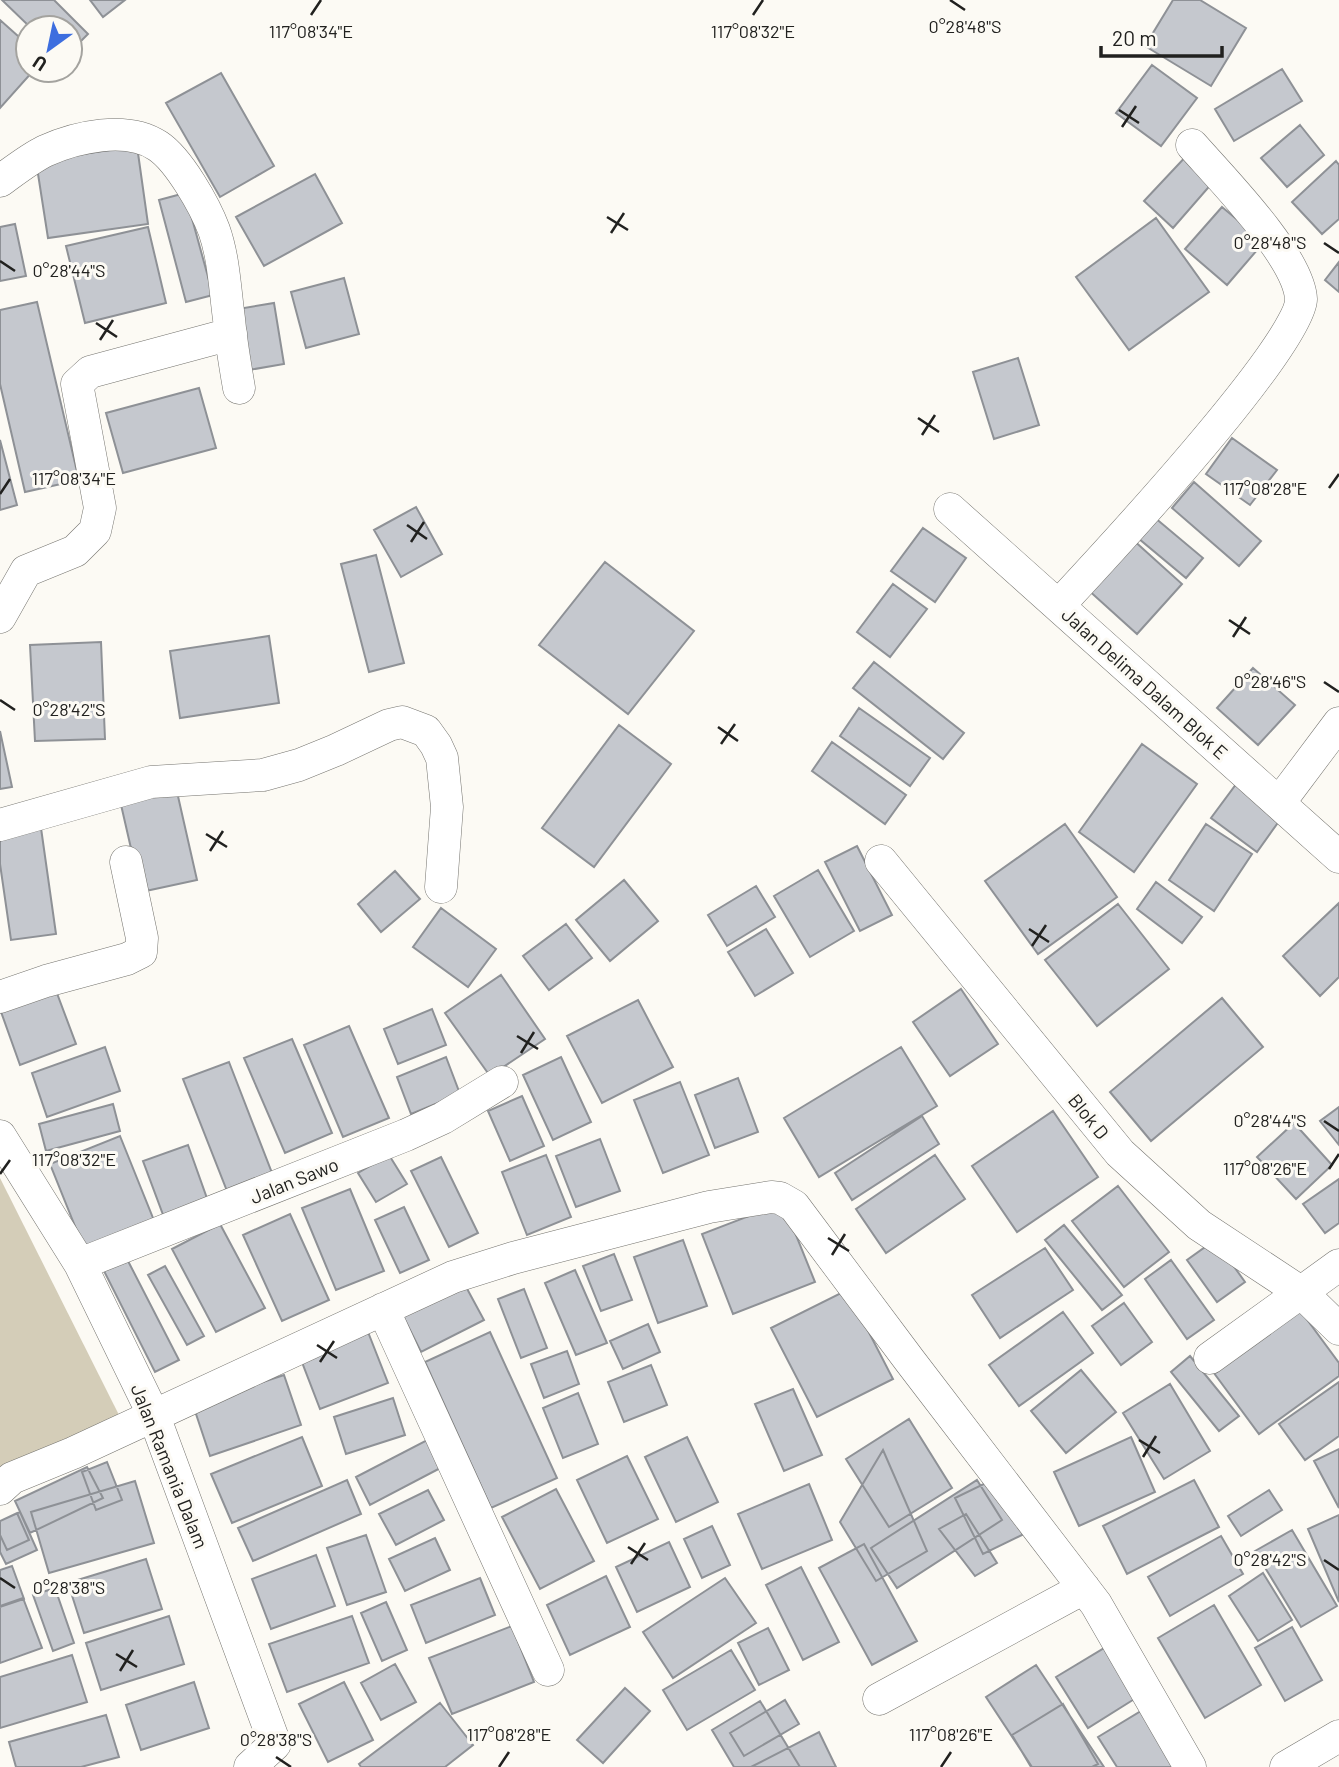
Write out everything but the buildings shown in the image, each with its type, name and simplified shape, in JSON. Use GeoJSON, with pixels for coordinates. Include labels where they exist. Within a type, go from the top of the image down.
{"type":"FeatureCollection","features":[{"type":"Feature","properties":{"kind":"street"},"geometry":{"type":"LineString","coordinates":[[0,181],[44,152],[72,142],[122,135],[151,141],[160,147],[197,197],[214,230],[225,280],[239,388]]}},
{"type":"Feature","properties":{"kind":"street"},"geometry":{"type":"LineString","coordinates":[[1059,605],[1144,512],[1224,416],[1281,345],[1299,312],[1301,301],[1294,273],[1278,245],[1192,145]]}},
{"type":"Feature","properties":{"kind":"street"},"geometry":{"type":"LineString","coordinates":[[0,617],[13,572],[75,551],[95,531],[100,508],[78,384],[90,372],[231,334]]}},
{"type":"Feature","properties":{"kind":"street","name":"Jalan Delima Dalam Blok E"},"geometry":{"type":"LineString","coordinates":[[950,509],[1339,857]]}},
{"type":"Feature","properties":{"kind":"street"},"geometry":{"type":"LineString","coordinates":[[0,825],[151,782],[263,775],[311,760],[389,725],[402,722],[426,731],[442,758],[447,807],[441,887]]}},
{"type":"Feature","properties":{"kind":"street"},"geometry":{"type":"LineString","coordinates":[[1279,803],[1339,723]]}},
{"type":"Feature","properties":{"kind":"street","name":"Blok D"},"geometry":{"type":"LineString","coordinates":[[881,861],[1120,1153],[1199,1225],[1303,1293],[1339,1329]]}},
{"type":"Feature","properties":{"kind":"street"},"geometry":{"type":"LineString","coordinates":[[0,997],[46,981],[127,959],[141,951],[142,938],[126,862]]}},
{"type":"Feature","properties":{"kind":"street","name":"Jalan Sawo"},"geometry":{"type":"LineString","coordinates":[[80,1265],[406,1135],[502,1082]]}},
{"type":"Feature","properties":{"kind":"street","name":"Jalan Ramania Dalam"},"geometry":{"type":"LineString","coordinates":[[0,1136],[80,1265],[154,1416],[275,1744],[250,1767]]}},
{"type":"Feature","properties":{"kind":"street"},"geometry":{"type":"LineString","coordinates":[[0,1489],[12,1478],[73,1453],[453,1277],[513,1258],[709,1208],[771,1197],[780,1198],[794,1206],[1096,1604],[1190,1767]]}},
{"type":"Feature","properties":{"kind":"street"},"geometry":{"type":"LineString","coordinates":[[1210,1358],[1339,1265]]}},
{"type":"Feature","properties":{"kind":"street"},"geometry":{"type":"LineString","coordinates":[[383,1309],[548,1670]]}},
{"type":"Feature","properties":{"kind":"street"},"geometry":{"type":"LineString","coordinates":[[879,1699],[1084,1588]]}},
{"type":"Feature","properties":{"kind":"street"},"geometry":{"type":"LineString","coordinates":[[1286,1767],[1339,1736]]}},
{"type":"Feature","properties":{"kind":"shaded area"},"geometry":{"type":"Polygon","coordinates":[[[0,1178],[119,1415],[0,1470],[0,1178]]]}}]}
